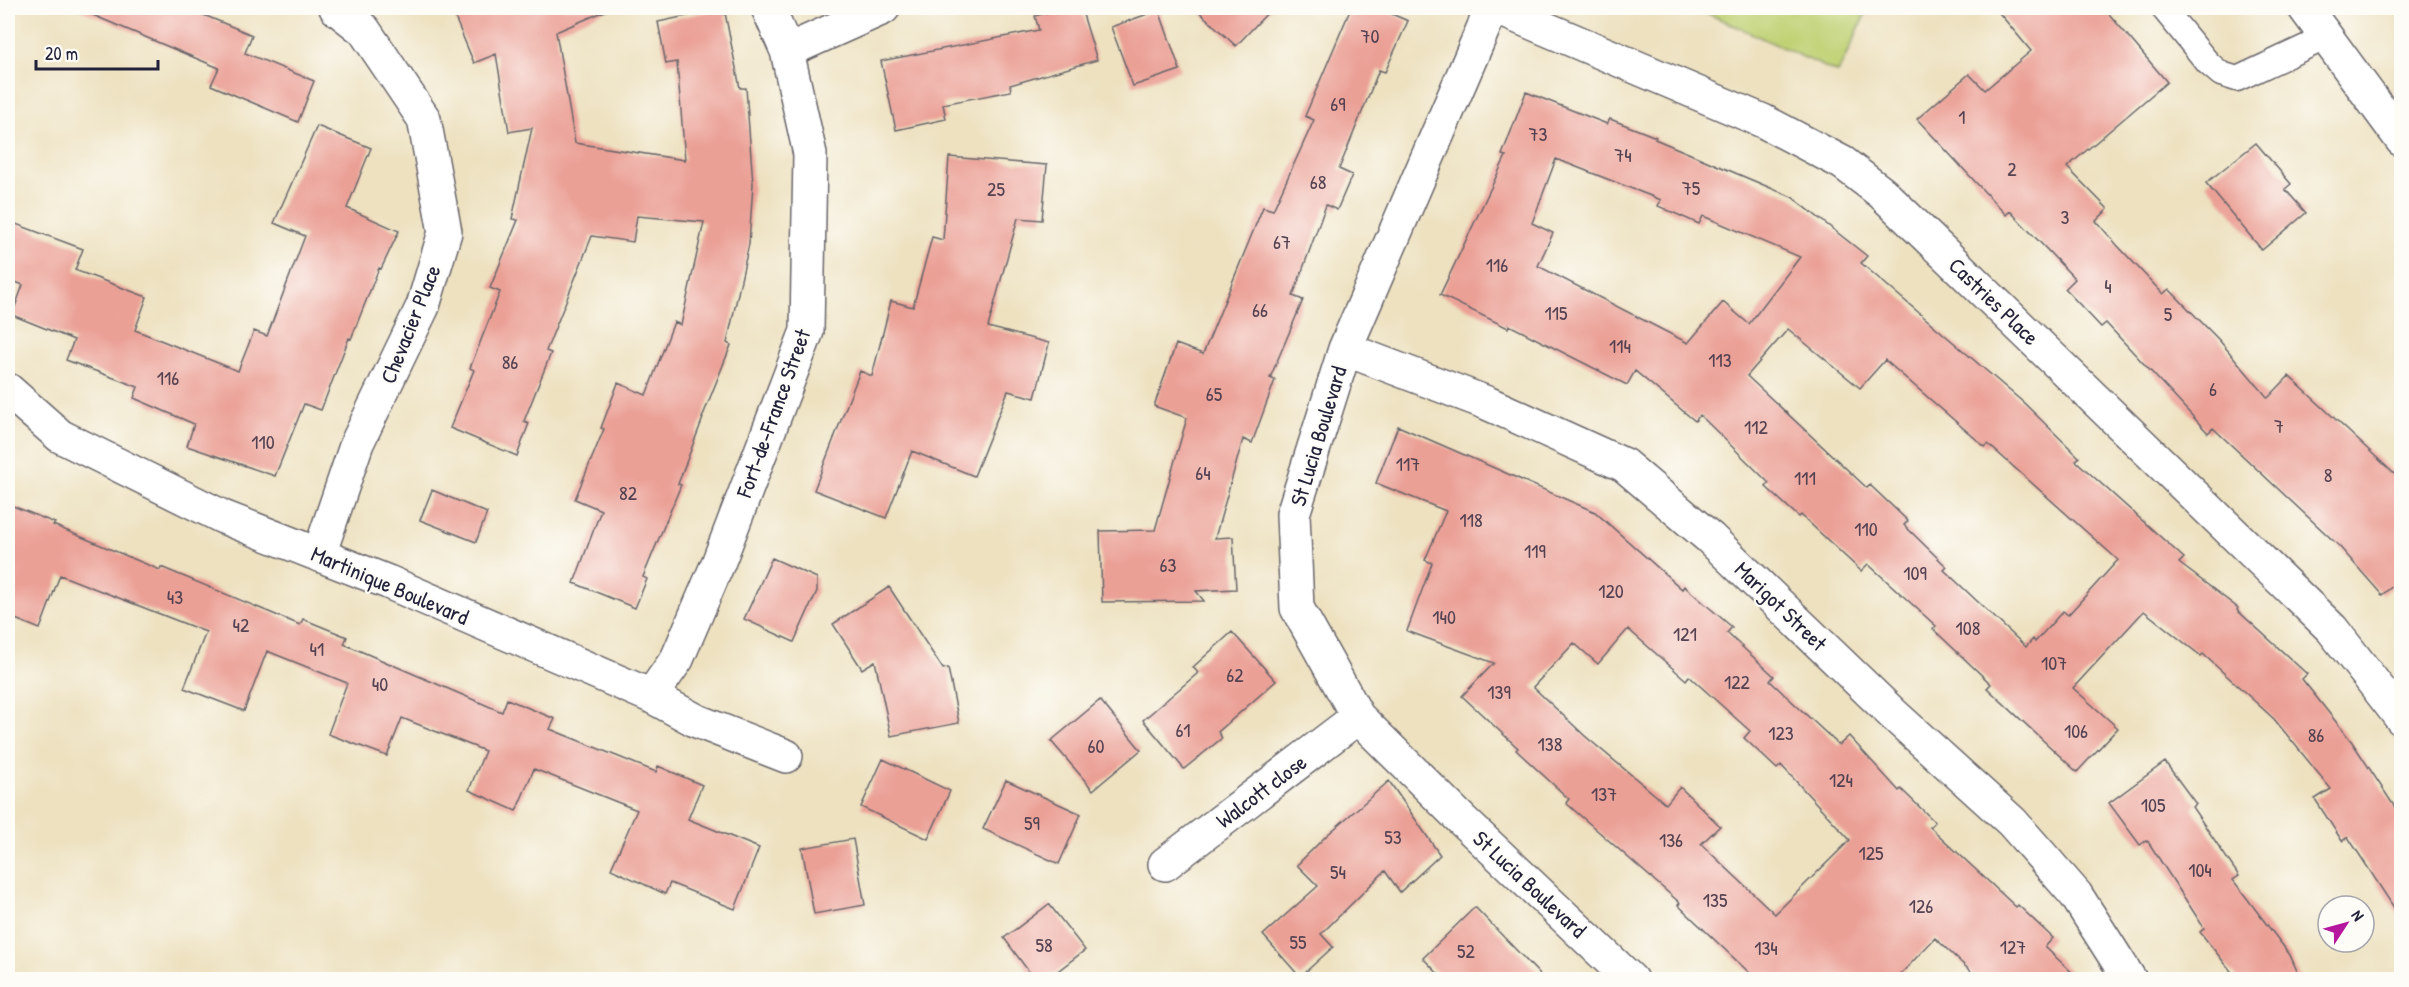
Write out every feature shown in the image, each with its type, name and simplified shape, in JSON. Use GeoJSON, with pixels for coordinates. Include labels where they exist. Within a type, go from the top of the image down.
{"type":"FeatureCollection","features":[{"type":"Feature","properties":{"kind":"street","name":"Chevacier Place"},"geometry":{"type":"LineString","coordinates":[[319,555],[357,443],[423,306],[445,232],[424,119],[364,30],[336,8]]}},
{"type":"Feature","properties":{"kind":"street","name":"Fort-de-France Street"},"geometry":{"type":"LineString","coordinates":[[651,696],[676,659],[714,572],[807,331],[810,154],[787,51],[768,8]]}},
{"type":"Feature","properties":{"kind":"street"},"geometry":{"type":"LineString","coordinates":[[787,51],[883,8]]}},
{"type":"Feature","properties":{"kind":"street","name":"St Lucia Boulevard"},"geometry":{"type":"LineString","coordinates":[[1494,8],[1345,349],[1293,513],[1297,608],[1358,717],[1462,820],[1631,980]]}},
{"type":"Feature","properties":{"kind":"street","name":"Castries Place"},"geometry":{"type":"LineString","coordinates":[[1494,8],[1763,121],[1843,163],[1882,193],[2332,629],[2402,719]]}},
{"type":"Feature","properties":{"kind":"street"},"geometry":{"type":"LineString","coordinates":[[2306,8],[2402,140]]}},
{"type":"Feature","properties":{"kind":"street","name":"Marigot Street"},"geometry":{"type":"LineString","coordinates":[[1345,349],[1487,403],[1624,465],[1710,538],[1893,714],[2012,822],[2076,895],[2130,980]]}},
{"type":"Feature","properties":{"kind":"street","name":"Martinique Boulevard"},"geometry":{"type":"LineString","coordinates":[[8,390],[60,436],[223,517],[319,555],[651,696],[697,721],[786,756]]}},
{"type":"Feature","properties":{"kind":"street","name":"Walcott close"},"geometry":{"type":"LineString","coordinates":[[1165,864],[1358,717]]}},
{"type":"Feature","properties":{"kind":"lane"},"geometry":{"type":"LineString","coordinates":[[2163,8],[2208,63],[2221,74],[2237,79],[2327,37]]}},
{"type":"Feature","properties":{"kind":"green space"},"geometry":{"type":"Polygon","coordinates":[[[1696,8],[1868,8],[1838,73],[1696,8]]]}},
{"type":"Feature","properties":{"kind":"building"},"geometry":{"type":"Polygon","coordinates":[[[76,8],[187,8],[252,35],[245,53],[314,81],[298,122],[211,85],[219,68],[76,8]]]}},
{"type":"Feature","properties":{"kind":"building"},"geometry":{"type":"Polygon","coordinates":[[[451,8],[612,8],[556,32],[575,143],[685,160],[677,62],[666,64],[658,22],[724,8],[740,88],[746,88],[753,184],[749,244],[727,343],[731,345],[678,484],[681,485],[643,577],[647,579],[635,608],[574,583],[601,510],[575,499],[604,429],[601,428],[618,383],[646,395],[674,322],[681,325],[704,222],[637,216],[633,242],[592,236],[546,351],[551,353],[524,421],[529,423],[517,456],[450,428],[474,370],[470,368],[500,292],[490,288],[518,220],[512,219],[532,128],[509,132],[496,54],[474,63],[451,8]]]}},
{"type":"Feature","properties":{"kind":"building"},"geometry":{"type":"Polygon","coordinates":[[[1064,8],[1081,8],[1097,60],[1010,85],[1011,91],[943,104],[946,119],[896,130],[881,61],[1039,30],[1035,16],[1064,8]]]}},
{"type":"Feature","properties":{"kind":"building"},"geometry":{"type":"Polygon","coordinates":[[[1195,8],[1272,8],[1236,46],[1195,8]]]}},
{"type":"Feature","properties":{"kind":"building"},"geometry":{"type":"Polygon","coordinates":[[[1351,8],[1378,8],[1408,21],[1385,72],[1379,70],[1339,169],[1352,175],[1337,210],[1326,205],[1293,296],[1303,300],[1270,378],[1275,380],[1252,443],[1243,439],[1215,538],[1233,537],[1236,589],[1196,591],[1204,601],[1102,602],[1100,531],[1155,530],[1187,418],[1154,406],[1176,344],[1203,354],[1263,207],[1273,210],[1314,120],[1305,116],[1351,8]]]}},
{"type":"Feature","properties":{"kind":"building"},"geometry":{"type":"Polygon","coordinates":[[[1995,8],[2104,8],[2167,82],[2067,167],[2108,209],[2096,221],[2163,294],[2169,289],[2219,340],[2268,398],[2289,376],[2402,481],[2402,578],[2382,595],[2339,546],[2213,428],[2208,433],[2106,323],[2101,327],[2065,289],[2075,279],[2010,211],[2006,215],[1917,119],[1969,74],[1985,90],[2031,51],[1995,8]]]}},
{"type":"Feature","properties":{"kind":"building"},"geometry":{"type":"Polygon","coordinates":[[[1159,10],[1180,70],[1133,86],[1111,27],[1159,10]]]}},
{"type":"Feature","properties":{"kind":"building"},"geometry":{"type":"Polygon","coordinates":[[[1526,92],[1607,124],[1610,119],[1656,137],[1655,139],[1792,197],[1867,256],[1861,263],[2024,403],[2079,457],[2076,461],[2184,558],[2179,563],[2238,608],[2237,610],[2307,674],[2302,679],[2352,742],[2402,818],[2402,920],[2348,837],[2342,841],[2315,799],[2331,789],[2274,719],[2203,654],[2201,656],[2144,611],[2073,688],[2118,728],[2077,772],[1987,688],[1991,684],[1933,629],[1936,626],[1868,564],[1861,571],[1801,515],[1799,517],[1766,487],[1769,483],[1700,415],[1695,421],[1635,371],[1627,385],[1509,325],[1508,328],[1440,295],[1506,156],[1502,155],[1526,92]],[[1556,159],[1532,223],[1553,233],[1538,266],[1688,343],[1723,302],[1749,324],[1800,257],[1703,216],[1699,224],[1658,206],[1661,200],[1556,159]],[[1788,329],[1747,376],[1867,488],[1870,485],[1908,521],[1904,525],[1947,567],[1944,570],[2026,647],[2033,639],[2035,642],[2063,611],[2068,615],[2118,560],[1988,444],[1985,447],[1885,360],[1860,388],[1788,329]]]}},
{"type":"Feature","properties":{"kind":"building"},"geometry":{"type":"Polygon","coordinates":[[[317,126],[371,148],[347,208],[399,231],[381,269],[379,268],[321,410],[304,404],[275,476],[187,446],[194,424],[134,398],[138,387],[66,360],[74,340],[12,315],[23,285],[8,279],[8,221],[83,249],[75,270],[147,297],[135,330],[238,371],[254,331],[267,336],[305,236],[274,223],[317,126]]]}},
{"type":"Feature","properties":{"kind":"building"},"geometry":{"type":"Polygon","coordinates":[[[2256,143],[2291,184],[2285,189],[2306,213],[2262,250],[2206,183],[2256,143]]]}},
{"type":"Feature","properties":{"kind":"building"},"geometry":{"type":"Polygon","coordinates":[[[949,157],[1047,165],[1042,220],[1018,218],[988,327],[1049,343],[1035,398],[1008,391],[974,476],[912,451],[886,518],[814,490],[860,371],[872,376],[891,301],[913,307],[932,237],[943,240],[949,157]]]}},
{"type":"Feature","properties":{"kind":"building"},"geometry":{"type":"Polygon","coordinates":[[[1398,426],[1595,512],[1682,589],[1684,586],[1732,627],[1727,633],[1774,676],[1770,681],[1839,745],[1849,736],[1899,791],[1901,789],[1935,822],[1930,827],[2053,938],[2045,947],[2080,980],[1980,980],[1935,938],[1895,980],[1757,980],[1678,905],[1680,903],[1566,803],[1569,799],[1462,696],[1494,663],[1407,631],[1432,563],[1425,560],[1446,511],[1376,483],[1398,426]],[[1628,629],[1598,664],[1574,643],[1533,687],[1585,736],[1666,804],[1680,787],[1720,826],[1701,844],[1775,914],[1850,840],[1781,765],[1777,769],[1744,738],[1750,731],[1689,676],[1686,680],[1628,629]]]}},
{"type":"Feature","properties":{"kind":"building"},"geometry":{"type":"Polygon","coordinates":[[[432,490],[487,513],[476,542],[420,520],[432,490]]]}},
{"type":"Feature","properties":{"kind":"building"},"geometry":{"type":"Polygon","coordinates":[[[8,504],[160,570],[161,567],[300,625],[303,619],[347,637],[344,644],[502,712],[507,699],[555,719],[550,729],[656,772],[658,766],[702,785],[688,819],[759,848],[735,909],[670,883],[665,894],[611,869],[637,810],[534,769],[516,811],[469,790],[485,751],[402,718],[387,756],[328,734],[347,683],[267,651],[244,711],[184,688],[206,632],[60,575],[40,629],[8,616],[8,504]]]}},
{"type":"Feature","properties":{"kind":"building"},"geometry":{"type":"Polygon","coordinates":[[[772,558],[817,578],[817,591],[794,642],[744,619],[772,558]]]}},
{"type":"Feature","properties":{"kind":"building"},"geometry":{"type":"Polygon","coordinates":[[[889,587],[943,669],[948,668],[959,723],[891,736],[875,661],[862,669],[833,624],[889,587]]]}},
{"type":"Feature","properties":{"kind":"building"},"geometry":{"type":"Polygon","coordinates":[[[1232,632],[1276,681],[1218,732],[1222,738],[1184,769],[1143,720],[1198,673],[1193,667],[1232,632]]]}},
{"type":"Feature","properties":{"kind":"building"},"geometry":{"type":"Polygon","coordinates":[[[1100,700],[1141,750],[1093,790],[1051,741],[1100,700]]]}},
{"type":"Feature","properties":{"kind":"building"},"geometry":{"type":"Polygon","coordinates":[[[883,759],[950,791],[928,839],[861,807],[883,759]]]}},
{"type":"Feature","properties":{"kind":"building"},"geometry":{"type":"Polygon","coordinates":[[[2165,762],[2196,804],[2192,807],[2239,876],[2233,880],[2290,955],[2301,980],[2238,980],[2200,932],[2204,928],[2147,840],[2140,845],[2109,803],[2165,762]]]}},
{"type":"Feature","properties":{"kind":"building"},"geometry":{"type":"Polygon","coordinates":[[[1006,780],[1081,814],[1059,864],[983,829],[1006,780]]]}},
{"type":"Feature","properties":{"kind":"building"},"geometry":{"type":"Polygon","coordinates":[[[1389,781],[1440,855],[1400,892],[1385,871],[1321,934],[1333,947],[1300,977],[1263,935],[1318,886],[1297,865],[1326,836],[1389,781]]]}},
{"type":"Feature","properties":{"kind":"building"},"geometry":{"type":"Polygon","coordinates":[[[853,839],[865,905],[814,914],[802,848],[853,839]]]}},
{"type":"Feature","properties":{"kind":"building"},"geometry":{"type":"Polygon","coordinates":[[[1049,904],[1085,950],[1046,980],[1035,980],[1004,938],[1049,904]]]}},
{"type":"Feature","properties":{"kind":"building"},"geometry":{"type":"Polygon","coordinates":[[[1475,907],[1545,980],[1444,980],[1423,958],[1475,907]]]}}]}
